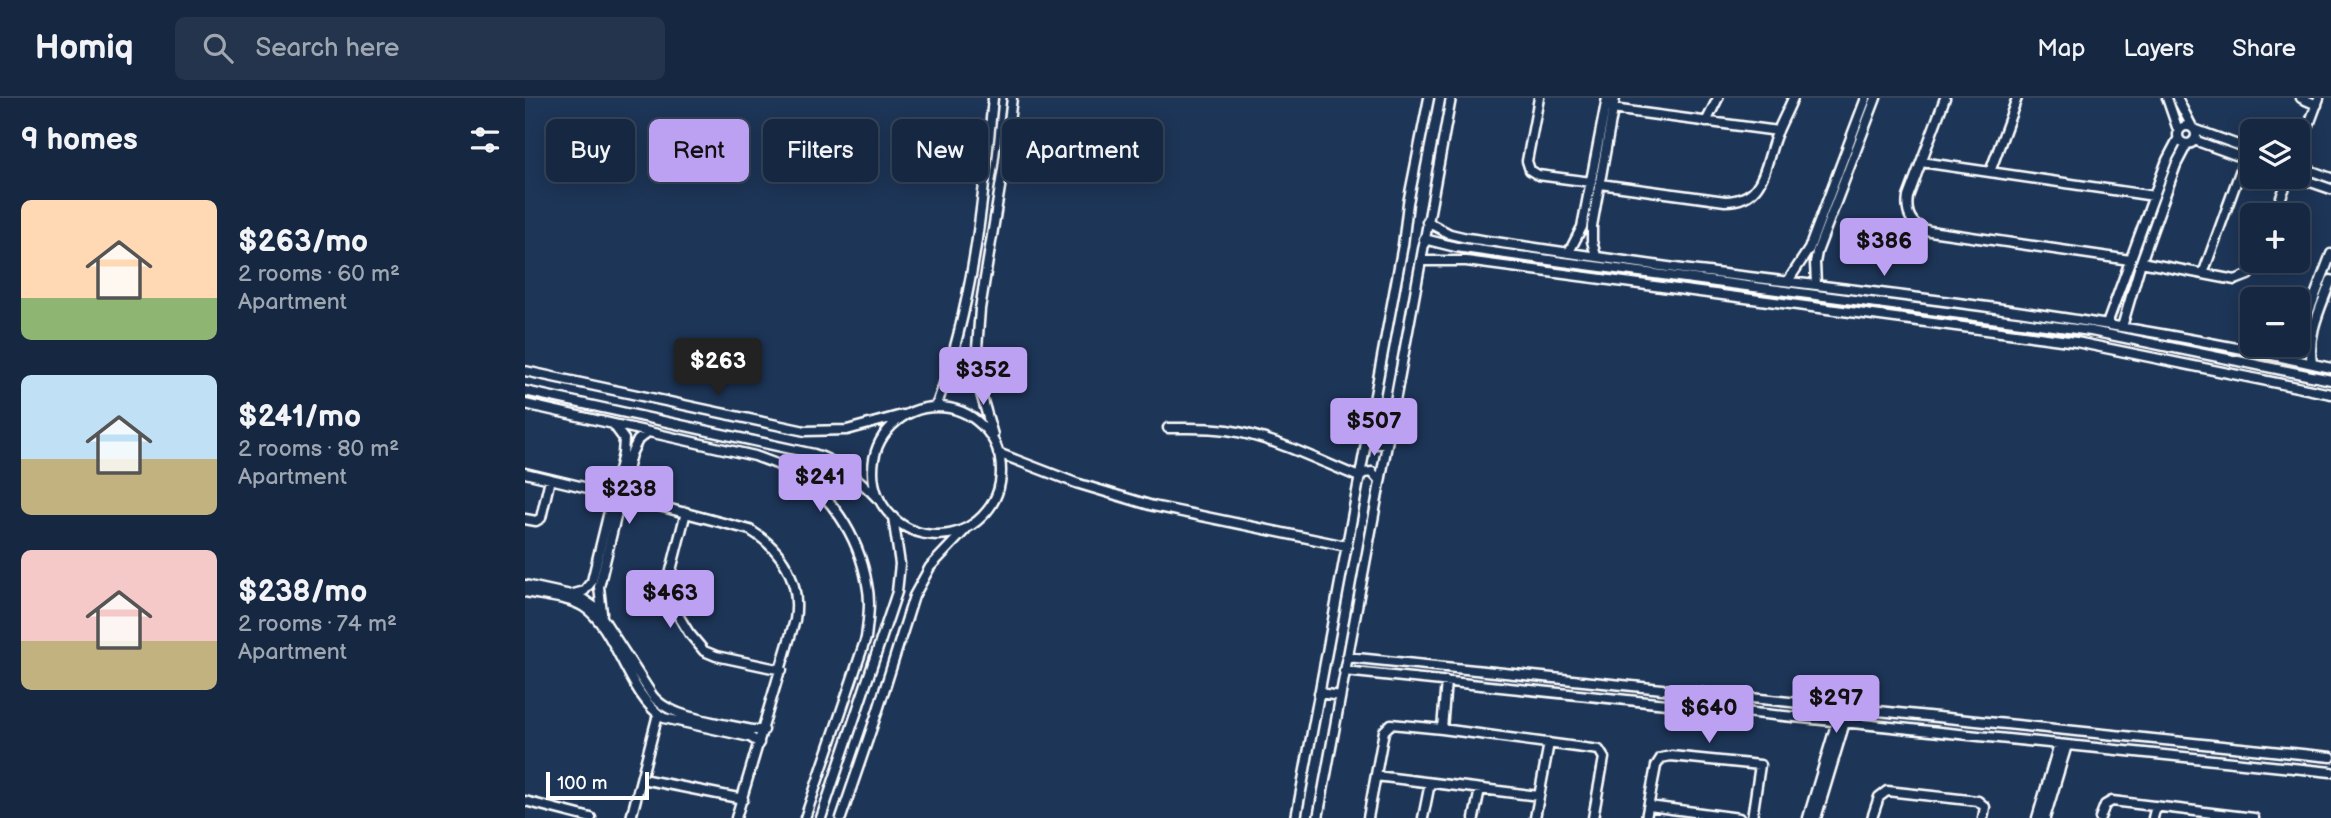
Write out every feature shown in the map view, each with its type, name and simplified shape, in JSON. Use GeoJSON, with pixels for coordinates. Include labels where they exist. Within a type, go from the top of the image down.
{"type":"FeatureCollection","features":[{"type":"Feature","properties":{"kind":"street"},"geometry":{"type":"LineString","coordinates":[[936,407],[958,343],[968,296],[981,219],[993,98]]}},
{"type":"Feature","properties":{"kind":"street"},"geometry":{"type":"LineString","coordinates":[[841,818],[914,596],[930,567],[983,515],[996,494],[1000,478],[997,449],[977,380],[976,362],[980,309],[1012,98]]}},
{"type":"Feature","properties":{"kind":"street"},"geometry":{"type":"LineString","coordinates":[[1296,818],[1429,98]]}},
{"type":"Feature","properties":{"kind":"street"},"geometry":{"type":"LineString","coordinates":[[1318,818],[1451,98]]}},
{"type":"Feature","properties":{"kind":"street"},"geometry":{"type":"LineString","coordinates":[[1539,98],[1527,161],[1530,170],[1538,175],[1725,201],[1750,195],[1762,181],[1777,131],[1793,98]]}},
{"type":"Feature","properties":{"kind":"street"},"geometry":{"type":"LineString","coordinates":[[1596,256],[1591,234],[1607,98]]}},
{"type":"Feature","properties":{"kind":"street"},"geometry":{"type":"LineString","coordinates":[[1569,253],[1583,227],[1615,98]]}},
{"type":"Feature","properties":{"kind":"street"},"geometry":{"type":"LineString","coordinates":[[1706,122],[1718,98]]}},
{"type":"Feature","properties":{"kind":"street"},"geometry":{"type":"LineString","coordinates":[[1788,281],[1809,249],[1866,98]]}},
{"type":"Feature","properties":{"kind":"street"},"geometry":{"type":"LineString","coordinates":[[1816,284],[1817,252],[1875,98]]}},
{"type":"Feature","properties":{"kind":"street"},"geometry":{"type":"LineString","coordinates":[[1945,98],[1907,204],[1913,222],[1924,229],[2130,260]]}},
{"type":"Feature","properties":{"kind":"street"},"geometry":{"type":"LineString","coordinates":[[1990,172],[2017,98]]}},
{"type":"Feature","properties":{"kind":"street"},"geometry":{"type":"LineString","coordinates":[[2167,98],[2178,134],[2191,142],[2240,157]]}},
{"type":"Feature","properties":{"kind":"street"},"geometry":{"type":"LineString","coordinates":[[2122,327],[2141,262],[2178,159],[2196,134],[2177,98]]}},
{"type":"Feature","properties":{"kind":"street"},"geometry":{"type":"LineString","coordinates":[[2301,98],[2318,101],[2310,122]]}},
{"type":"Feature","properties":{"kind":"street"},"geometry":{"type":"LineString","coordinates":[[1612,109],[1777,131]]}},
{"type":"Feature","properties":{"kind":"street"},"geometry":{"type":"LineString","coordinates":[[2107,324],[2178,134],[2185,126],[2240,146]]}},
{"type":"Feature","properties":{"kind":"street"},"geometry":{"type":"LineString","coordinates":[[1921,162],[2154,196]]}},
{"type":"Feature","properties":{"kind":"street"},"geometry":{"type":"LineString","coordinates":[[2310,170],[2331,178]]}},
{"type":"Feature","properties":{"kind":"street"},"geometry":{"type":"LineString","coordinates":[[2203,274],[2240,182]]}},
{"type":"Feature","properties":{"kind":"street"},"geometry":{"type":"LineString","coordinates":[[2310,182],[2331,189]]}},
{"type":"Feature","properties":{"kind":"street"},"geometry":{"type":"LineString","coordinates":[[1427,222],[1467,238],[2107,324],[2331,368]]}},
{"type":"Feature","properties":{"kind":"street"},"geometry":{"type":"LineString","coordinates":[[1424,239],[1456,247],[1563,262],[2091,331],[2331,380]]}},
{"type":"Feature","properties":{"kind":"street"},"geometry":{"type":"LineString","coordinates":[[2312,363],[2312,317],[2331,254]]}},
{"type":"Feature","properties":{"kind":"street"},"geometry":{"type":"LineString","coordinates":[[1421,261],[1466,261],[2076,342],[2331,394]]}},
{"type":"Feature","properties":{"kind":"street"},"geometry":{"type":"LineString","coordinates":[[2141,262],[2228,279],[2242,279],[2250,273]]}},
{"type":"Feature","properties":{"kind":"street"},"geometry":{"type":"LineString","coordinates":[[2310,320],[2331,280]]}},
{"type":"Feature","properties":{"kind":"street"},"geometry":{"type":"LineString","coordinates":[[1774,303],[1776,290]]}},
{"type":"Feature","properties":{"kind":"street"},"geometry":{"type":"LineString","coordinates":[[2265,380],[2268,367]]}},
{"type":"Feature","properties":{"kind":"street"},"geometry":{"type":"LineString","coordinates":[[525,371],[805,431],[847,430],[936,407],[952,409],[975,419],[987,431],[997,449],[1076,483],[1153,506],[1346,546]]}},
{"type":"Feature","properties":{"kind":"street"},"geometry":{"type":"LineString","coordinates":[[525,391],[820,456],[852,473],[893,517],[906,527],[930,534],[955,532],[970,525]]}},
{"type":"Feature","properties":{"kind":"street"},"geometry":{"type":"LineString","coordinates":[[525,404],[755,456],[787,468],[827,498],[847,527],[858,550],[867,584],[869,610],[866,638],[805,818]]}},
{"type":"Feature","properties":{"kind":"street"},"geometry":{"type":"LineString","coordinates":[[882,504],[874,481],[875,456],[881,440],[891,427],[912,412]]}},
{"type":"Feature","properties":{"kind":"street"},"geometry":{"type":"LineString","coordinates":[[603,616],[599,587],[624,444],[622,435],[613,424]]}},
{"type":"Feature","properties":{"kind":"street"},"geometry":{"type":"LineString","coordinates":[[1168,428],[1214,428],[1239,432],[1359,477]]}},
{"type":"Feature","properties":{"kind":"street"},"geometry":{"type":"LineString","coordinates":[[571,594],[584,590],[592,581],[633,447],[648,432]]}},
{"type":"Feature","properties":{"kind":"street"},"geometry":{"type":"LineString","coordinates":[[1367,436],[1377,444],[1387,440]]}},
{"type":"Feature","properties":{"kind":"street"},"geometry":{"type":"LineString","coordinates":[[1359,477],[1366,472],[1372,472],[1380,481]]}},
{"type":"Feature","properties":{"kind":"street"},"geometry":{"type":"LineString","coordinates":[[525,473],[750,530],[768,541],[786,564],[795,587],[796,614],[782,670],[736,818]]}},
{"type":"Feature","properties":{"kind":"street"},"geometry":{"type":"LineString","coordinates":[[525,519],[535,521],[541,517],[550,479]]}},
{"type":"Feature","properties":{"kind":"street"},"geometry":{"type":"LineString","coordinates":[[686,512],[666,590],[689,633],[699,648],[710,654],[782,670]]}},
{"type":"Feature","properties":{"kind":"street"},"geometry":{"type":"LineString","coordinates":[[821,818],[897,592],[900,564],[893,517]]}},
{"type":"Feature","properties":{"kind":"street"},"geometry":{"type":"LineString","coordinates":[[525,585],[571,594],[589,602],[603,616],[652,695],[662,706],[675,712],[752,730],[764,730]]}},
{"type":"Feature","properties":{"kind":"street"},"geometry":{"type":"LineString","coordinates":[[525,592],[572,602],[593,614],[647,701],[658,714],[671,720],[750,737],[759,743]]}},
{"type":"Feature","properties":{"kind":"street"},"geometry":{"type":"LineString","coordinates":[[889,618],[905,624]]}},
{"type":"Feature","properties":{"kind":"street"},"geometry":{"type":"LineString","coordinates":[[1347,657],[2331,757]]}},
{"type":"Feature","properties":{"kind":"street"},"geometry":{"type":"LineString","coordinates":[[1344,671],[2331,772]]}},
{"type":"Feature","properties":{"kind":"street"},"geometry":{"type":"LineString","coordinates":[[1442,729],[1445,681]]}},
{"type":"Feature","properties":{"kind":"street"},"geometry":{"type":"LineString","coordinates":[[1319,693],[1340,696]]}},
{"type":"Feature","properties":{"kind":"street"},"geometry":{"type":"LineString","coordinates":[[1714,708],[1715,693]]}},
{"type":"Feature","properties":{"kind":"street"},"geometry":{"type":"LineString","coordinates":[[631,818],[658,714]]}},
{"type":"Feature","properties":{"kind":"street"},"geometry":{"type":"LineString","coordinates":[[1808,818],[1841,721]]}},
{"type":"Feature","properties":{"kind":"street"},"geometry":{"type":"LineString","coordinates":[[1816,818],[1841,721]]}},
{"type":"Feature","properties":{"kind":"street"},"geometry":{"type":"LineString","coordinates":[[1999,737],[2001,722]]}},
{"type":"Feature","properties":{"kind":"street"},"geometry":{"type":"LineString","coordinates":[[1368,818],[1384,731],[1388,725],[1442,729],[1596,749],[1603,755],[1593,818]]}},
{"type":"Feature","properties":{"kind":"street"},"geometry":{"type":"LineString","coordinates":[[1535,818],[1549,743]]}},
{"type":"Feature","properties":{"kind":"street"},"geometry":{"type":"LineString","coordinates":[[2037,818],[2063,744]]}},
{"type":"Feature","properties":{"kind":"street"},"geometry":{"type":"LineString","coordinates":[[2045,818],[2063,744]]}},
{"type":"Feature","properties":{"kind":"street"},"geometry":{"type":"LineString","coordinates":[[2239,763],[2241,747]]}},
{"type":"Feature","properties":{"kind":"street"},"geometry":{"type":"LineString","coordinates":[[1646,818],[1656,766],[1661,758],[1671,757],[1758,764],[1761,769],[1752,818]]}},
{"type":"Feature","properties":{"kind":"street"},"geometry":{"type":"LineString","coordinates":[[1377,776],[1539,796]]}},
{"type":"Feature","properties":{"kind":"street"},"geometry":{"type":"LineString","coordinates":[[642,779],[743,799]]}},
{"type":"Feature","properties":{"kind":"street"},"geometry":{"type":"LineString","coordinates":[[1423,818],[1430,783]]}},
{"type":"Feature","properties":{"kind":"street"},"geometry":{"type":"LineString","coordinates":[[1474,818],[1480,789]]}},
{"type":"Feature","properties":{"kind":"street"},"geometry":{"type":"LineString","coordinates":[[1873,818],[1879,797],[1882,793],[1892,792],[1978,801],[1985,807],[1983,818]]}},
{"type":"Feature","properties":{"kind":"street"},"geometry":{"type":"LineString","coordinates":[[525,801],[591,818]]}},
{"type":"Feature","properties":{"kind":"street"},"geometry":{"type":"LineString","coordinates":[[2100,818],[2105,805],[2112,801],[2254,818]]}},
{"type":"Feature","properties":{"kind":"street"},"geometry":{"type":"LineString","coordinates":[[1649,806],[1697,815],[1739,818]]}},
{"type":"Feature","properties":{"kind":"street"},"geometry":{"type":"LineString","coordinates":[[2153,818],[2156,806]]}}]}
